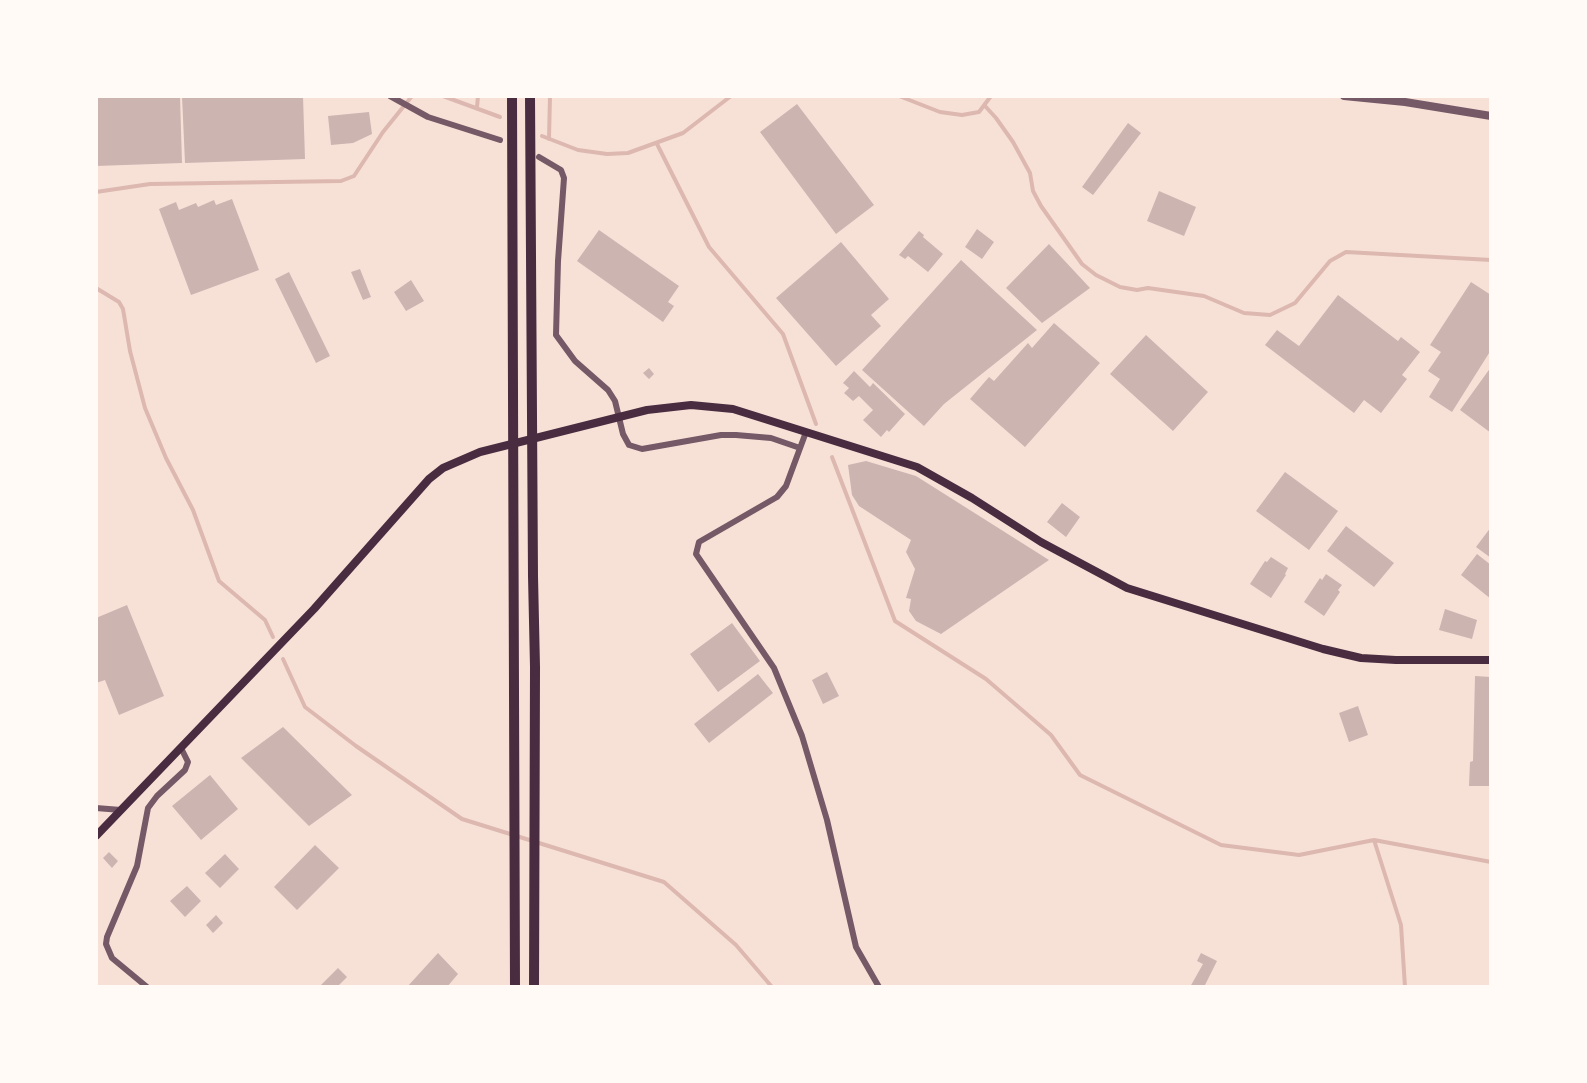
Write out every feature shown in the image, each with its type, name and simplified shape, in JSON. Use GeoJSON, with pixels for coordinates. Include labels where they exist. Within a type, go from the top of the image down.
{"type":"FeatureCollection","features":[{"type":"Feature","properties":{"kind":"highway"},"geometry":{"type":"LineString","coordinates":[[512,96],[516,987]]}},
{"type":"Feature","properties":{"kind":"highway"},"geometry":{"type":"LineString","coordinates":[[530,96],[535,667],[534,987]]}},
{"type":"Feature","properties":{"kind":"main road"},"geometry":{"type":"LineString","coordinates":[[96,836],[314,609],[429,478],[443,468],[480,452],[647,410],[691,405],[710,405],[733,409],[917,467],[972,498],[1041,542],[1127,588],[1313,646],[1361,658],[1491,660]]}},
{"type":"Feature","properties":{"kind":"street"},"geometry":{"type":"LineString","coordinates":[[1344,96],[1405,102],[1491,116]]}},
{"type":"Feature","properties":{"kind":"street"},"geometry":{"type":"LineString","coordinates":[[392,97],[416,111],[500,140]]}},
{"type":"Feature","properties":{"kind":"street"},"geometry":{"type":"LineString","coordinates":[[539,157],[561,170],[564,178],[556,335],[575,361],[608,390],[615,401],[623,434],[629,445],[642,449],[728,435],[771,438],[800,448]]}},
{"type":"Feature","properties":{"kind":"street"},"geometry":{"type":"LineString","coordinates":[[806,432],[786,486],[777,497],[699,542],[696,554],[774,668],[802,736],[824,809],[856,947],[879,987]]}},
{"type":"Feature","properties":{"kind":"street"},"geometry":{"type":"LineString","coordinates":[[147,987],[112,958],[106,944],[107,937],[137,866],[148,808],[157,796],[185,770],[188,762],[182,748]]}},
{"type":"Feature","properties":{"kind":"street"},"geometry":{"type":"LineString","coordinates":[[96,808],[122,810]]}},
{"type":"Feature","properties":{"kind":"building"},"geometry":{"type":"Polygon","coordinates":[[[96,96],[180,96],[182,163],[96,166],[96,96]]]}},
{"type":"Feature","properties":{"kind":"building"},"geometry":{"type":"Polygon","coordinates":[[[182,96],[303,96],[305,159],[185,163],[182,96]]]}},
{"type":"Feature","properties":{"kind":"building"},"geometry":{"type":"Polygon","coordinates":[[[797,104],[874,205],[836,234],[760,132],[797,104]]]}},
{"type":"Feature","properties":{"kind":"building"},"geometry":{"type":"Polygon","coordinates":[[[369,112],[372,134],[353,143],[331,145],[328,116],[369,112]]]}},
{"type":"Feature","properties":{"kind":"building"},"geometry":{"type":"Polygon","coordinates":[[[1128,123],[1141,133],[1093,195],[1082,187],[1128,123]]]}},
{"type":"Feature","properties":{"kind":"building"},"geometry":{"type":"Polygon","coordinates":[[[1159,191],[1196,207],[1184,236],[1147,221],[1159,191]]]}},
{"type":"Feature","properties":{"kind":"building"},"geometry":{"type":"Polygon","coordinates":[[[232,199],[259,270],[191,295],[159,209],[176,202],[179,210],[196,203],[198,207],[214,200],[216,205],[232,199]]]}},
{"type":"Feature","properties":{"kind":"building"},"geometry":{"type":"Polygon","coordinates":[[[977,229],[994,242],[982,259],[965,247],[977,229]]]}},
{"type":"Feature","properties":{"kind":"building"},"geometry":{"type":"Polygon","coordinates":[[[599,230],[679,286],[668,302],[674,306],[663,322],[577,261],[599,230]]]}},
{"type":"Feature","properties":{"kind":"building"},"geometry":{"type":"Polygon","coordinates":[[[919,231],[943,254],[928,272],[908,256],[905,259],[899,255],[919,231]]]}},
{"type":"Feature","properties":{"kind":"building"},"geometry":{"type":"Polygon","coordinates":[[[841,242],[889,299],[871,315],[881,326],[836,366],[776,298],[841,242]]]}},
{"type":"Feature","properties":{"kind":"building"},"geometry":{"type":"Polygon","coordinates":[[[1049,244],[1090,288],[1042,323],[1006,288],[1049,244]]]}},
{"type":"Feature","properties":{"kind":"building"},"geometry":{"type":"Polygon","coordinates":[[[961,260],[1037,330],[944,404],[924,426],[862,370],[961,260]]]}},
{"type":"Feature","properties":{"kind":"building"},"geometry":{"type":"Polygon","coordinates":[[[360,269],[371,297],[363,300],[351,272],[360,269]]]}},
{"type":"Feature","properties":{"kind":"building"},"geometry":{"type":"Polygon","coordinates":[[[289,272],[330,356],[316,363],[275,279],[289,272]]]}},
{"type":"Feature","properties":{"kind":"building"},"geometry":{"type":"Polygon","coordinates":[[[411,280],[424,301],[406,311],[394,292],[411,280]]]}},
{"type":"Feature","properties":{"kind":"building"},"geometry":{"type":"Polygon","coordinates":[[[1471,282],[1491,295],[1491,350],[1452,412],[1429,397],[1440,379],[1428,371],[1441,352],[1430,345],[1471,282]]]}},
{"type":"Feature","properties":{"kind":"building"},"geometry":{"type":"Polygon","coordinates":[[[1338,295],[1398,341],[1401,337],[1420,352],[1402,375],[1407,379],[1381,413],[1364,400],[1354,413],[1265,345],[1277,330],[1299,346],[1338,295]]]}},
{"type":"Feature","properties":{"kind":"building"},"geometry":{"type":"Polygon","coordinates":[[[1054,323],[1100,363],[1025,447],[970,399],[989,377],[994,381],[1028,343],[1032,348],[1054,323]]]}},
{"type":"Feature","properties":{"kind":"building"},"geometry":{"type":"Polygon","coordinates":[[[1146,335],[1208,392],[1173,431],[1110,374],[1146,335]]]}},
{"type":"Feature","properties":{"kind":"building"},"geometry":{"type":"Polygon","coordinates":[[[1491,367],[1491,433],[1460,410],[1491,367]]]}},
{"type":"Feature","properties":{"kind":"building"},"geometry":{"type":"Polygon","coordinates":[[[649,368],[654,374],[649,379],[643,373],[649,368]]]}},
{"type":"Feature","properties":{"kind":"building"},"geometry":{"type":"Polygon","coordinates":[[[854,371],[870,387],[873,383],[905,414],[889,432],[887,430],[881,437],[863,420],[873,410],[859,396],[853,401],[844,393],[849,388],[843,383],[854,371]]]}},
{"type":"Feature","properties":{"kind":"building"},"geometry":{"type":"Polygon","coordinates":[[[866,461],[916,476],[1049,560],[941,634],[916,621],[909,611],[911,599],[906,598],[915,569],[906,552],[911,540],[859,506],[852,495],[848,465],[866,461]]]}},
{"type":"Feature","properties":{"kind":"building"},"geometry":{"type":"Polygon","coordinates":[[[1285,472],[1338,511],[1309,550],[1256,511],[1285,472]]]}},
{"type":"Feature","properties":{"kind":"building"},"geometry":{"type":"Polygon","coordinates":[[[1062,503],[1080,517],[1066,537],[1047,522],[1062,503]]]}},
{"type":"Feature","properties":{"kind":"building"},"geometry":{"type":"Polygon","coordinates":[[[1346,526],[1394,563],[1374,587],[1327,551],[1346,526]]]}},
{"type":"Feature","properties":{"kind":"building"},"geometry":{"type":"Polygon","coordinates":[[[1491,527],[1491,558],[1476,547],[1491,527]]]}},
{"type":"Feature","properties":{"kind":"building"},"geometry":{"type":"Polygon","coordinates":[[[1477,554],[1491,565],[1491,599],[1461,575],[1477,554]]]}},
{"type":"Feature","properties":{"kind":"building"},"geometry":{"type":"Polygon","coordinates":[[[1271,557],[1288,568],[1271,598],[1250,584],[1265,561],[1267,562],[1271,557]]]}},
{"type":"Feature","properties":{"kind":"building"},"geometry":{"type":"Polygon","coordinates":[[[1326,574],[1342,585],[1324,616],[1304,602],[1320,578],[1322,580],[1326,574]]]}},
{"type":"Feature","properties":{"kind":"building"},"geometry":{"type":"Polygon","coordinates":[[[127,605],[164,696],[119,715],[105,680],[96,683],[96,618],[127,605]]]}},
{"type":"Feature","properties":{"kind":"building"},"geometry":{"type":"Polygon","coordinates":[[[1445,609],[1477,620],[1472,639],[1439,630],[1445,609]]]}},
{"type":"Feature","properties":{"kind":"building"},"geometry":{"type":"Polygon","coordinates":[[[732,623],[760,661],[718,692],[690,654],[732,623]]]}},
{"type":"Feature","properties":{"kind":"building"},"geometry":{"type":"Polygon","coordinates":[[[827,672],[839,696],[823,704],[812,680],[827,672]]]}},
{"type":"Feature","properties":{"kind":"building"},"geometry":{"type":"Polygon","coordinates":[[[758,674],[773,693],[709,743],[694,724],[758,674]]]}},
{"type":"Feature","properties":{"kind":"building"},"geometry":{"type":"Polygon","coordinates":[[[1475,676],[1491,677],[1491,786],[1469,786],[1470,762],[1473,761],[1475,676]]]}},
{"type":"Feature","properties":{"kind":"building"},"geometry":{"type":"Polygon","coordinates":[[[1358,706],[1368,735],[1349,742],[1339,713],[1358,706]]]}},
{"type":"Feature","properties":{"kind":"building"},"geometry":{"type":"Polygon","coordinates":[[[283,727],[352,795],[309,826],[241,758],[283,727]]]}},
{"type":"Feature","properties":{"kind":"building"},"geometry":{"type":"Polygon","coordinates":[[[210,775],[238,809],[201,840],[172,806],[210,775]]]}},
{"type":"Feature","properties":{"kind":"building"},"geometry":{"type":"Polygon","coordinates":[[[315,845],[339,868],[297,910],[274,887],[315,845]]]}},
{"type":"Feature","properties":{"kind":"building"},"geometry":{"type":"Polygon","coordinates":[[[109,852],[118,861],[112,868],[103,858],[109,852]]]}},
{"type":"Feature","properties":{"kind":"building"},"geometry":{"type":"Polygon","coordinates":[[[225,854],[239,869],[220,888],[205,873],[225,854]]]}},
{"type":"Feature","properties":{"kind":"building"},"geometry":{"type":"Polygon","coordinates":[[[187,886],[201,901],[185,917],[170,901],[187,886]]]}},
{"type":"Feature","properties":{"kind":"building"},"geometry":{"type":"Polygon","coordinates":[[[216,915],[223,923],[213,933],[206,925],[216,915]]]}},
{"type":"Feature","properties":{"kind":"building"},"geometry":{"type":"Polygon","coordinates":[[[438,953],[458,974],[447,987],[407,987],[438,953]]]}},
{"type":"Feature","properties":{"kind":"building"},"geometry":{"type":"Polygon","coordinates":[[[1201,953],[1217,961],[1204,987],[1190,987],[1203,964],[1197,961],[1201,953]]]}},
{"type":"Feature","properties":{"kind":"building"},"geometry":{"type":"Polygon","coordinates":[[[338,968],[347,977],[337,987],[319,987],[338,968]]]}},
{"type":"Feature","properties":{"kind":"waterway"},"geometry":{"type":"LineString","coordinates":[[96,192],[150,184],[341,181],[354,176],[383,132],[412,96]]}},
{"type":"Feature","properties":{"kind":"waterway"},"geometry":{"type":"LineString","coordinates":[[443,96],[500,117]]}},
{"type":"Feature","properties":{"kind":"waterway"},"geometry":{"type":"LineString","coordinates":[[477,107],[478,96]]}},
{"type":"Feature","properties":{"kind":"waterway"},"geometry":{"type":"LineString","coordinates":[[549,139],[550,96]]}},
{"type":"Feature","properties":{"kind":"waterway"},"geometry":{"type":"LineString","coordinates":[[542,136],[578,150],[607,154],[628,153],[683,133],[731,96]]}},
{"type":"Feature","properties":{"kind":"waterway"},"geometry":{"type":"LineString","coordinates":[[899,96],[940,112],[962,115],[979,112],[991,96]]}},
{"type":"Feature","properties":{"kind":"waterway"},"geometry":{"type":"LineString","coordinates":[[985,106],[1013,142],[1030,173],[1033,191],[1041,206],[1082,264],[1096,275],[1120,287],[1137,290],[1148,288],[1204,296],[1244,313],[1270,315],[1295,303],[1330,261],[1346,252],[1491,260]]}},
{"type":"Feature","properties":{"kind":"waterway"},"geometry":{"type":"LineString","coordinates":[[657,144],[709,247],[783,334],[816,424]]}},
{"type":"Feature","properties":{"kind":"waterway"},"geometry":{"type":"LineString","coordinates":[[96,288],[119,302],[123,309],[130,351],[145,408],[166,458],[193,510],[219,581],[265,620],[273,637]]}},
{"type":"Feature","properties":{"kind":"waterway"},"geometry":{"type":"LineString","coordinates":[[832,457],[895,621],[986,679],[1051,735],[1080,775],[1221,845],[1299,855],[1374,840],[1491,862]]}},
{"type":"Feature","properties":{"kind":"waterway"},"geometry":{"type":"LineString","coordinates":[[283,659],[305,707],[356,746],[462,819],[664,882],[736,945],[772,987]]}},
{"type":"Feature","properties":{"kind":"waterway"},"geometry":{"type":"LineString","coordinates":[[1374,840],[1401,925],[1405,987]]}}]}
